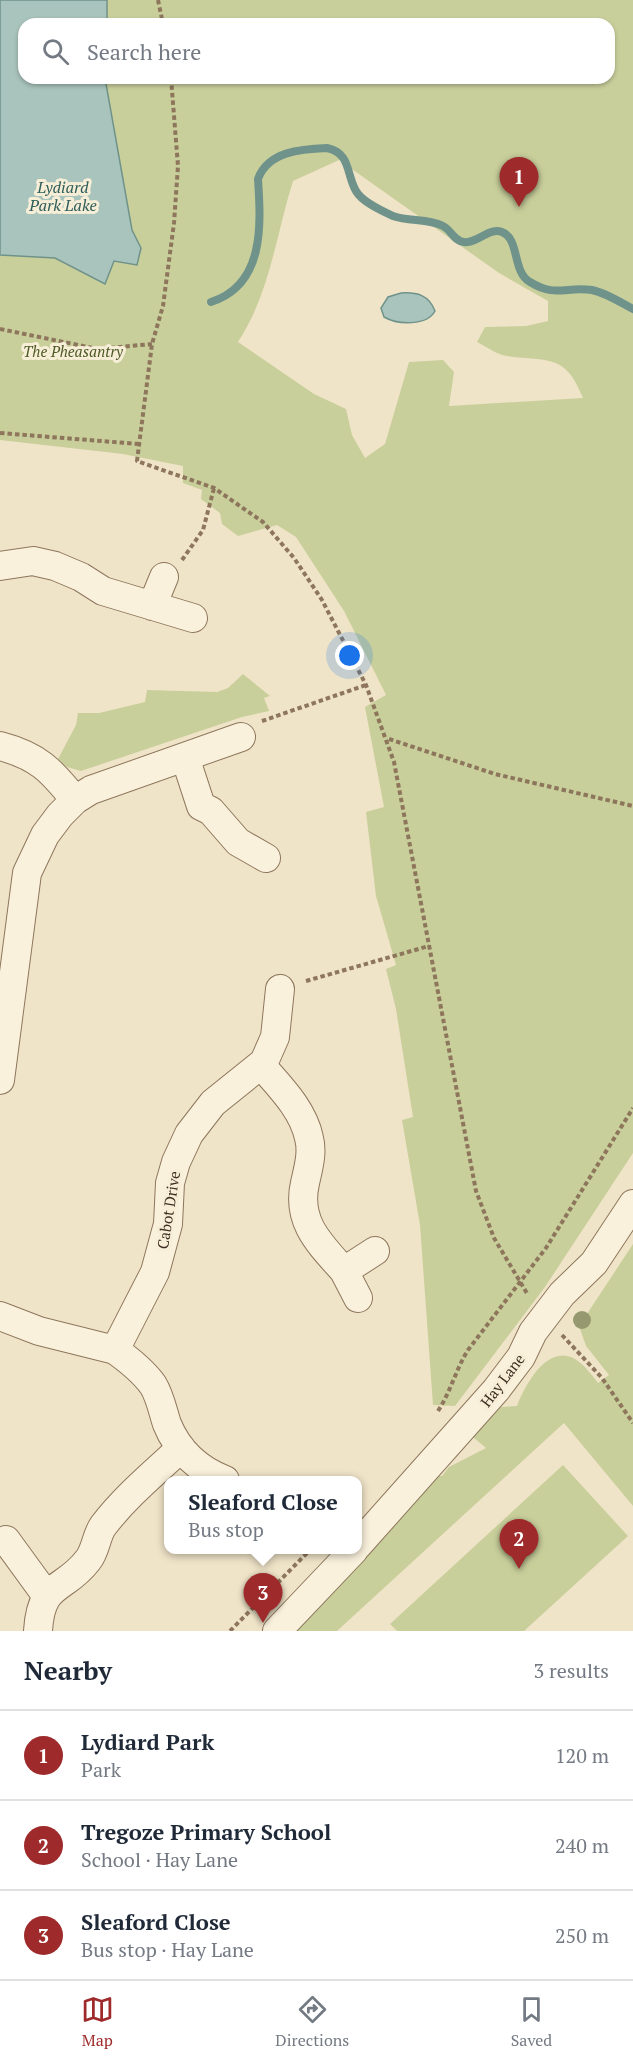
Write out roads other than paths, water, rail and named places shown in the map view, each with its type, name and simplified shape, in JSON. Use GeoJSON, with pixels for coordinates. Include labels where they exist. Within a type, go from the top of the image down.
{"type":"FeatureCollection","features":[{"type":"Feature","properties":{"kind":"street"},"geometry":{"type":"LineString","coordinates":[[0,566],[33,561],[55,566],[81,577],[103,591],[193,618]]}},
{"type":"Feature","properties":{"kind":"street"},"geometry":{"type":"LineString","coordinates":[[152,606],[164,576]]}},
{"type":"Feature","properties":{"kind":"street"},"geometry":{"type":"LineString","coordinates":[[0,1080],[27,873],[45,835],[75,800],[108,783],[241,737]]}},
{"type":"Feature","properties":{"kind":"street"},"geometry":{"type":"LineString","coordinates":[[0,746],[30,756],[45,765],[75,800]]}},
{"type":"Feature","properties":{"kind":"street"},"geometry":{"type":"LineString","coordinates":[[185,757],[201,806],[211,811],[238,842],[266,858]]}},
{"type":"Feature","properties":{"kind":"street","name":"Cabot Drive"},"geometry":{"type":"LineString","coordinates":[[116,1350],[155,1272],[168,1224],[170,1183],[176,1162],[189,1134],[213,1103],[261,1065],[275,1037],[280,990]]}},
{"type":"Feature","properties":{"kind":"street"},"geometry":{"type":"LineString","coordinates":[[261,1065],[292,1101],[309,1138],[310,1157],[304,1188],[304,1211],[310,1233],[344,1271],[358,1298]]}},
{"type":"Feature","properties":{"kind":"street","name":"Hay Lane"},"geometry":{"type":"LineString","coordinates":[[362,1539],[474,1416],[521,1357],[531,1336],[567,1288],[594,1263],[633,1204]]}},
{"type":"Feature","properties":{"kind":"street"},"geometry":{"type":"LineString","coordinates":[[344,1271],[375,1251]]}},
{"type":"Feature","properties":{"kind":"street"},"geometry":{"type":"LineString","coordinates":[[0,1316],[39,1331],[116,1350],[154,1386],[169,1427],[181,1448],[198,1465],[218,1476]]}},
{"type":"Feature","properties":{"kind":"street"},"geometry":{"type":"LineString","coordinates":[[38,1631],[41,1607],[46,1595],[82,1567],[90,1558],[97,1537],[108,1520],[181,1448]]}},
{"type":"Feature","properties":{"kind":"street"},"geometry":{"type":"LineString","coordinates":[[6,1540],[46,1595]]}},
{"type":"Feature","properties":{"kind":"street"},"geometry":{"type":"LineString","coordinates":[[278,1631],[350,1554]]}},
{"type":"Feature","properties":{"kind":"water","name":"Lydiard Park Lake"},"geometry":{"type":"Polygon","coordinates":[[[0,0],[107,0],[107,18],[18,18],[18,84],[106,84],[132,230],[141,248],[137,265],[114,261],[105,284],[55,258],[0,255],[0,0]]]}},
{"type":"Feature","properties":{"kind":"water"},"geometry":{"type":"Polygon","coordinates":[[[401,293],[412,293],[426,298],[435,311],[426,319],[412,323],[397,322],[384,317],[381,308],[388,297],[401,293]]]}},
{"type":"Feature","properties":{"kind":"waterway"},"geometry":{"type":"LineString","coordinates":[[211,302],[229,294],[242,282],[250,267],[259,233],[258,179],[269,162],[287,153],[327,148],[340,154],[347,165],[356,191],[378,209],[399,218],[437,224],[464,242],[474,241],[492,232],[502,232],[511,241],[521,271],[530,282],[554,291],[592,290],[608,295],[633,309]]}},
{"type":"Feature","properties":{"kind":"place","name":"Lydiard Park"},"geometry":{"type":"Point","coordinates":[519,207]}},
{"type":"Feature","properties":{"kind":"place","name":"Tregoze Primary School"},"geometry":{"type":"Point","coordinates":[519,1569]}},
{"type":"Feature","properties":{"kind":"place","name":"Sleaford Close"},"geometry":{"type":"Point","coordinates":[263,1623]}},
{"type":"Feature","properties":{"kind":"park label","name":"The Pheasantry"},"geometry":{"type":"Point","coordinates":[73,351]}}]}
